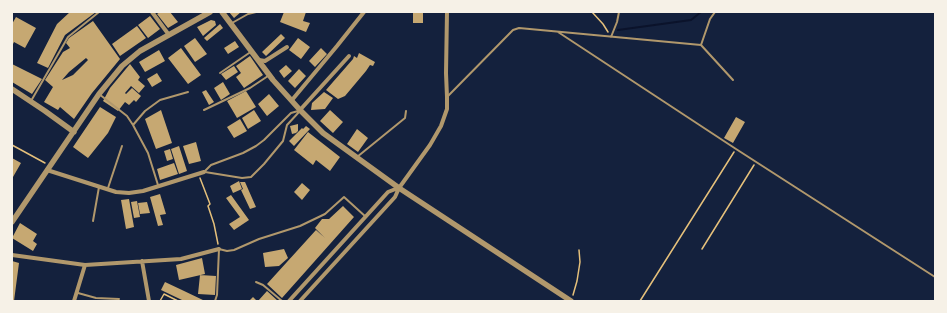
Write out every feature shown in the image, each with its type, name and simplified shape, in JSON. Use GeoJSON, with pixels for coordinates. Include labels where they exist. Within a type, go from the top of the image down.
{"type":"FeatureCollection","features":[{"type":"Feature","properties":{"kind":"street"},"geometry":{"type":"LineString","coordinates":[[152,12],[169,35]]}},
{"type":"Feature","properties":{"kind":"street"},"geometry":{"type":"LineString","coordinates":[[12,222],[99,94],[118,70],[140,51],[210,12]]}},
{"type":"Feature","properties":{"kind":"street"},"geometry":{"type":"LineString","coordinates":[[222,12],[300,110],[323,133],[399,188],[571,301]]}},
{"type":"Feature","properties":{"kind":"street"},"geometry":{"type":"LineString","coordinates":[[292,100],[364,12]]}},
{"type":"Feature","properties":{"kind":"street"},"geometry":{"type":"LineString","coordinates":[[300,301],[395,198],[399,188],[437,133],[444,117],[447,97],[446,74],[448,12]]}},
{"type":"Feature","properties":{"kind":"street"},"geometry":{"type":"LineString","coordinates":[[259,60],[265,61],[287,47]]}},
{"type":"Feature","properties":{"kind":"street"},"geometry":{"type":"LineString","coordinates":[[300,110],[349,56]]}},
{"type":"Feature","properties":{"kind":"street"},"geometry":{"type":"LineString","coordinates":[[12,89],[74,132]]}},
{"type":"Feature","properties":{"kind":"street"},"geometry":{"type":"LineString","coordinates":[[48,168],[108,190],[129,194],[204,172]]}},
{"type":"Feature","properties":{"kind":"street"},"geometry":{"type":"LineString","coordinates":[[289,301],[388,192],[399,188]]}},
{"type":"Feature","properties":{"kind":"street"},"geometry":{"type":"LineString","coordinates":[[12,255],[85,265],[181,258],[219,249]]}},
{"type":"Feature","properties":{"kind":"street"},"geometry":{"type":"LineString","coordinates":[[142,261],[149,301]]}},
{"type":"Feature","properties":{"kind":"street"},"geometry":{"type":"LineString","coordinates":[[74,301],[85,265]]}},
{"type":"Feature","properties":{"kind":"lane"},"geometry":{"type":"LineString","coordinates":[[31,101],[68,36],[100,12]]}},
{"type":"Feature","properties":{"kind":"lane"},"geometry":{"type":"LineString","coordinates":[[231,24],[248,14],[256,12]]}},
{"type":"Feature","properties":{"kind":"lane"},"geometry":{"type":"LineString","coordinates":[[611,37],[619,12]]}},
{"type":"Feature","properties":{"kind":"lane"},"geometry":{"type":"LineString","coordinates":[[701,45],[710,18],[715,12]]}},
{"type":"Feature","properties":{"kind":"lane"},"geometry":{"type":"LineString","coordinates":[[447,97],[513,30],[519,28],[701,45],[733,80]]}},
{"type":"Feature","properties":{"kind":"lane"},"geometry":{"type":"LineString","coordinates":[[558,32],[935,277]]}},
{"type":"Feature","properties":{"kind":"lane"},"geometry":{"type":"LineString","coordinates":[[220,73],[252,51]]}},
{"type":"Feature","properties":{"kind":"lane"},"geometry":{"type":"LineString","coordinates":[[204,110],[250,88],[270,74]]}},
{"type":"Feature","properties":{"kind":"lane"},"geometry":{"type":"LineString","coordinates":[[133,125],[145,111],[160,100],[188,92]]}},
{"type":"Feature","properties":{"kind":"lane"},"geometry":{"type":"LineString","coordinates":[[99,94],[113,104],[133,125],[148,153],[158,186]]}},
{"type":"Feature","properties":{"kind":"lane"},"geometry":{"type":"LineString","coordinates":[[204,172],[238,178],[251,177],[283,141],[287,125],[300,110]]}},
{"type":"Feature","properties":{"kind":"lane"},"geometry":{"type":"LineString","coordinates":[[204,172],[211,165],[250,149],[264,140],[291,113],[300,110]]}},
{"type":"Feature","properties":{"kind":"lane"},"geometry":{"type":"LineString","coordinates":[[356,157],[405,118],[406,111]]}},
{"type":"Feature","properties":{"kind":"lane"},"geometry":{"type":"LineString","coordinates":[[108,190],[122,146]]}},
{"type":"Feature","properties":{"kind":"lane"},"geometry":{"type":"LineString","coordinates":[[93,221],[99,187]]}},
{"type":"Feature","properties":{"kind":"lane"},"geometry":{"type":"LineString","coordinates":[[215,301],[218,295],[219,249],[227,251],[234,250],[259,239],[300,226],[325,214],[344,197],[366,217]]}},
{"type":"Feature","properties":{"kind":"lane"},"geometry":{"type":"LineString","coordinates":[[256,282],[263,285],[282,301]]}},
{"type":"Feature","properties":{"kind":"lane"},"geometry":{"type":"LineString","coordinates":[[77,292],[96,298],[119,299]]}},
{"type":"Feature","properties":{"kind":"path"},"geometry":{"type":"LineString","coordinates":[[592,12],[603,24],[611,37]]}},
{"type":"Feature","properties":{"kind":"path"},"geometry":{"type":"LineString","coordinates":[[12,145],[48,168]]}},
{"type":"Feature","properties":{"kind":"path"},"geometry":{"type":"LineString","coordinates":[[640,301],[736,149]]}},
{"type":"Feature","properties":{"kind":"path"},"geometry":{"type":"LineString","coordinates":[[702,249],[756,162]]}},
{"type":"Feature","properties":{"kind":"path"},"geometry":{"type":"LineString","coordinates":[[199,174],[210,204],[208,206],[214,224],[219,249]]}},
{"type":"Feature","properties":{"kind":"path"},"geometry":{"type":"LineString","coordinates":[[571,301],[577,281],[580,262],[579,250]]}},
{"type":"Feature","properties":{"kind":"path"},"geometry":{"type":"LineString","coordinates":[[160,301],[164,294],[178,301]]}},
{"type":"Feature","properties":{"kind":"building"},"geometry":{"type":"Polygon","coordinates":[[[70,12],[96,12],[65,35],[48,68],[37,63],[57,24],[70,12]]]}},
{"type":"Feature","properties":{"kind":"building"},"geometry":{"type":"Polygon","coordinates":[[[160,12],[170,12],[178,22],[168,28],[157,14],[160,12]]]}},
{"type":"Feature","properties":{"kind":"building"},"geometry":{"type":"Polygon","coordinates":[[[229,12],[241,12],[234,18],[229,12]]]}},
{"type":"Feature","properties":{"kind":"building"},"geometry":{"type":"Polygon","coordinates":[[[284,12],[306,12],[303,21],[310,23],[306,32],[280,22],[284,12]]]}},
{"type":"Feature","properties":{"kind":"building"},"geometry":{"type":"Polygon","coordinates":[[[413,12],[423,12],[423,23],[413,23],[413,12]]]}},
{"type":"Feature","properties":{"kind":"building"},"geometry":{"type":"Polygon","coordinates":[[[150,16],[160,29],[148,38],[138,25],[150,16]]]}},
{"type":"Feature","properties":{"kind":"building"},"geometry":{"type":"Polygon","coordinates":[[[16,17],[36,28],[25,48],[14,42],[12,46],[12,24],[16,17]]]}},
{"type":"Feature","properties":{"kind":"building"},"geometry":{"type":"Polygon","coordinates":[[[211,20],[215,21],[216,25],[203,36],[197,27],[211,20]]]}},
{"type":"Feature","properties":{"kind":"building"},"geometry":{"type":"Polygon","coordinates":[[[93,21],[120,59],[92,93],[74,119],[60,107],[58,110],[44,102],[53,87],[45,80],[63,52],[70,48],[66,43],[69,38],[93,21]],[[86,58],[62,80],[73,75],[88,60],[86,58]]]}},
{"type":"Feature","properties":{"kind":"building"},"geometry":{"type":"Polygon","coordinates":[[[220,24],[223,28],[207,41],[204,38],[220,24]]]}},
{"type":"Feature","properties":{"kind":"building"},"geometry":{"type":"Polygon","coordinates":[[[137,26],[146,38],[120,56],[112,44],[137,26]]]}},
{"type":"Feature","properties":{"kind":"building"},"geometry":{"type":"Polygon","coordinates":[[[281,34],[285,38],[266,56],[262,52],[281,34]]]}},
{"type":"Feature","properties":{"kind":"building"},"geometry":{"type":"Polygon","coordinates":[[[195,38],[207,54],[195,62],[184,46],[195,38]]]}},
{"type":"Feature","properties":{"kind":"building"},"geometry":{"type":"Polygon","coordinates":[[[298,38],[310,47],[301,59],[289,50],[298,38]]]}},
{"type":"Feature","properties":{"kind":"building"},"geometry":{"type":"Polygon","coordinates":[[[235,41],[239,47],[228,54],[224,48],[235,41]]]}},
{"type":"Feature","properties":{"kind":"building"},"geometry":{"type":"Polygon","coordinates":[[[181,48],[201,75],[188,84],[168,58],[181,48]]]}},
{"type":"Feature","properties":{"kind":"building"},"geometry":{"type":"Polygon","coordinates":[[[321,48],[327,54],[315,67],[309,61],[321,48]]]}},
{"type":"Feature","properties":{"kind":"building"},"geometry":{"type":"Polygon","coordinates":[[[159,50],[165,61],[145,72],[139,62],[159,50]]]}},
{"type":"Feature","properties":{"kind":"building"},"geometry":{"type":"Polygon","coordinates":[[[359,53],[375,62],[373,66],[370,65],[345,96],[338,99],[326,90],[354,56],[357,58],[359,53]]]}},
{"type":"Feature","properties":{"kind":"building"},"geometry":{"type":"Polygon","coordinates":[[[250,56],[263,75],[244,88],[236,77],[241,73],[236,66],[250,56]]]}},
{"type":"Feature","properties":{"kind":"building"},"geometry":{"type":"Polygon","coordinates":[[[12,64],[42,79],[32,94],[12,82],[12,64]]]}},
{"type":"Feature","properties":{"kind":"building"},"geometry":{"type":"Polygon","coordinates":[[[130,64],[140,77],[138,80],[145,86],[139,93],[131,86],[125,93],[126,94],[132,88],[141,96],[136,102],[134,100],[129,105],[125,102],[118,111],[103,101],[110,88],[130,64]]]}},
{"type":"Feature","properties":{"kind":"building"},"geometry":{"type":"Polygon","coordinates":[[[286,65],[292,71],[284,78],[279,71],[286,65]]]}},
{"type":"Feature","properties":{"kind":"building"},"geometry":{"type":"Polygon","coordinates":[[[234,66],[238,72],[226,80],[221,74],[234,66]]]}},
{"type":"Feature","properties":{"kind":"building"},"geometry":{"type":"Polygon","coordinates":[[[299,69],[306,76],[295,88],[288,81],[299,69]]]}},
{"type":"Feature","properties":{"kind":"building"},"geometry":{"type":"Polygon","coordinates":[[[157,73],[162,81],[152,87],[147,79],[157,73]]]}},
{"type":"Feature","properties":{"kind":"building"},"geometry":{"type":"Polygon","coordinates":[[[223,82],[230,94],[221,100],[214,88],[223,82]]]}},
{"type":"Feature","properties":{"kind":"building"},"geometry":{"type":"Polygon","coordinates":[[[206,90],[214,102],[209,105],[202,92],[206,90]]]}},
{"type":"Feature","properties":{"kind":"building"},"geometry":{"type":"Polygon","coordinates":[[[246,91],[256,107],[237,118],[227,101],[246,91]]]}},
{"type":"Feature","properties":{"kind":"building"},"geometry":{"type":"Polygon","coordinates":[[[324,92],[333,98],[325,109],[311,110],[312,103],[324,92]]]}},
{"type":"Feature","properties":{"kind":"building"},"geometry":{"type":"Polygon","coordinates":[[[269,94],[279,106],[267,116],[258,104],[269,94]]]}},
{"type":"Feature","properties":{"kind":"building"},"geometry":{"type":"Polygon","coordinates":[[[100,107],[116,117],[108,133],[88,158],[73,147],[100,107]]]}},
{"type":"Feature","properties":{"kind":"building"},"geometry":{"type":"Polygon","coordinates":[[[161,110],[172,143],[156,149],[145,119],[161,110]]]}},
{"type":"Feature","properties":{"kind":"building"},"geometry":{"type":"Polygon","coordinates":[[[254,110],[261,121],[248,129],[242,118],[254,110]]]}},
{"type":"Feature","properties":{"kind":"building"},"geometry":{"type":"Polygon","coordinates":[[[330,110],[343,122],[333,133],[320,121],[330,110]]]}},
{"type":"Feature","properties":{"kind":"building"},"geometry":{"type":"Polygon","coordinates":[[[736,117],[745,122],[733,143],[724,138],[736,117]]]}},
{"type":"Feature","properties":{"kind":"building"},"geometry":{"type":"Polygon","coordinates":[[[240,119],[247,131],[234,138],[227,127],[240,119]]]}},
{"type":"Feature","properties":{"kind":"building"},"geometry":{"type":"Polygon","coordinates":[[[298,124],[298,131],[292,134],[290,126],[298,124]]]}},
{"type":"Feature","properties":{"kind":"building"},"geometry":{"type":"Polygon","coordinates":[[[306,126],[310,129],[294,146],[289,141],[306,126]]]}},
{"type":"Feature","properties":{"kind":"building"},"geometry":{"type":"Polygon","coordinates":[[[357,129],[368,138],[358,152],[347,144],[357,129]]]}},
{"type":"Feature","properties":{"kind":"building"},"geometry":{"type":"Polygon","coordinates":[[[308,132],[340,157],[330,171],[316,160],[313,165],[294,150],[308,132]]]}},
{"type":"Feature","properties":{"kind":"building"},"geometry":{"type":"Polygon","coordinates":[[[196,142],[201,161],[189,164],[183,146],[196,142]]]}},
{"type":"Feature","properties":{"kind":"building"},"geometry":{"type":"Polygon","coordinates":[[[179,146],[187,171],[179,174],[171,149],[179,146]]]}},
{"type":"Feature","properties":{"kind":"building"},"geometry":{"type":"Polygon","coordinates":[[[170,149],[173,159],[167,161],[164,151],[170,149]]]}},
{"type":"Feature","properties":{"kind":"building"},"geometry":{"type":"Polygon","coordinates":[[[12,158],[21,163],[13,177],[12,176],[12,158]]]}},
{"type":"Feature","properties":{"kind":"building"},"geometry":{"type":"Polygon","coordinates":[[[174,163],[178,174],[160,180],[157,169],[174,163]]]}},
{"type":"Feature","properties":{"kind":"building"},"geometry":{"type":"Polygon","coordinates":[[[239,181],[242,189],[233,193],[230,186],[239,181]]]}},
{"type":"Feature","properties":{"kind":"building"},"geometry":{"type":"Polygon","coordinates":[[[240,182],[245,182],[256,207],[250,209],[241,190],[243,189],[240,182]]]}},
{"type":"Feature","properties":{"kind":"building"},"geometry":{"type":"Polygon","coordinates":[[[302,183],[310,190],[302,200],[294,192],[302,183]]]}},
{"type":"Feature","properties":{"kind":"building"},"geometry":{"type":"Polygon","coordinates":[[[160,194],[166,214],[160,215],[163,225],[158,226],[150,197],[160,194]]]}},
{"type":"Feature","properties":{"kind":"building"},"geometry":{"type":"Polygon","coordinates":[[[231,195],[249,220],[234,230],[229,224],[240,217],[226,198],[231,195]]]}},
{"type":"Feature","properties":{"kind":"building"},"geometry":{"type":"Polygon","coordinates":[[[129,199],[134,227],[126,229],[121,200],[129,199]]]}},
{"type":"Feature","properties":{"kind":"building"},"geometry":{"type":"Polygon","coordinates":[[[137,201],[140,217],[134,218],[131,202],[137,201]]]}},
{"type":"Feature","properties":{"kind":"building"},"geometry":{"type":"Polygon","coordinates":[[[147,202],[150,213],[140,214],[138,203],[147,202]]]}},
{"type":"Feature","properties":{"kind":"building"},"geometry":{"type":"Polygon","coordinates":[[[343,206],[354,217],[282,298],[267,284],[316,230],[325,238],[315,228],[322,219],[329,219],[343,206]]]}},
{"type":"Feature","properties":{"kind":"building"},"geometry":{"type":"Polygon","coordinates":[[[20,223],[37,234],[33,241],[37,244],[33,251],[12,238],[20,223]]]}},
{"type":"Feature","properties":{"kind":"building"},"geometry":{"type":"Polygon","coordinates":[[[284,249],[288,258],[279,266],[265,267],[263,253],[284,249]]]}},
{"type":"Feature","properties":{"kind":"building"},"geometry":{"type":"Polygon","coordinates":[[[202,258],[205,274],[179,280],[176,265],[202,258]]]}},
{"type":"Feature","properties":{"kind":"building"},"geometry":{"type":"Polygon","coordinates":[[[12,261],[19,263],[14,301],[12,301],[12,261]]]}},
{"type":"Feature","properties":{"kind":"building"},"geometry":{"type":"Polygon","coordinates":[[[200,275],[216,276],[215,295],[198,294],[200,275]]]}},
{"type":"Feature","properties":{"kind":"building"},"geometry":{"type":"Polygon","coordinates":[[[165,282],[205,301],[182,300],[161,290],[165,282]]]}},
{"type":"Feature","properties":{"kind":"building"},"geometry":{"type":"Polygon","coordinates":[[[267,291],[278,301],[258,301],[267,291]]]}},
{"type":"Feature","properties":{"kind":"building"},"geometry":{"type":"Polygon","coordinates":[[[253,297],[257,301],[249,301],[253,297]]]}},
{"type":"Feature","properties":{"kind":"waterway"},"geometry":{"type":"LineString","coordinates":[[618,30],[691,20],[701,12]]}}]}
